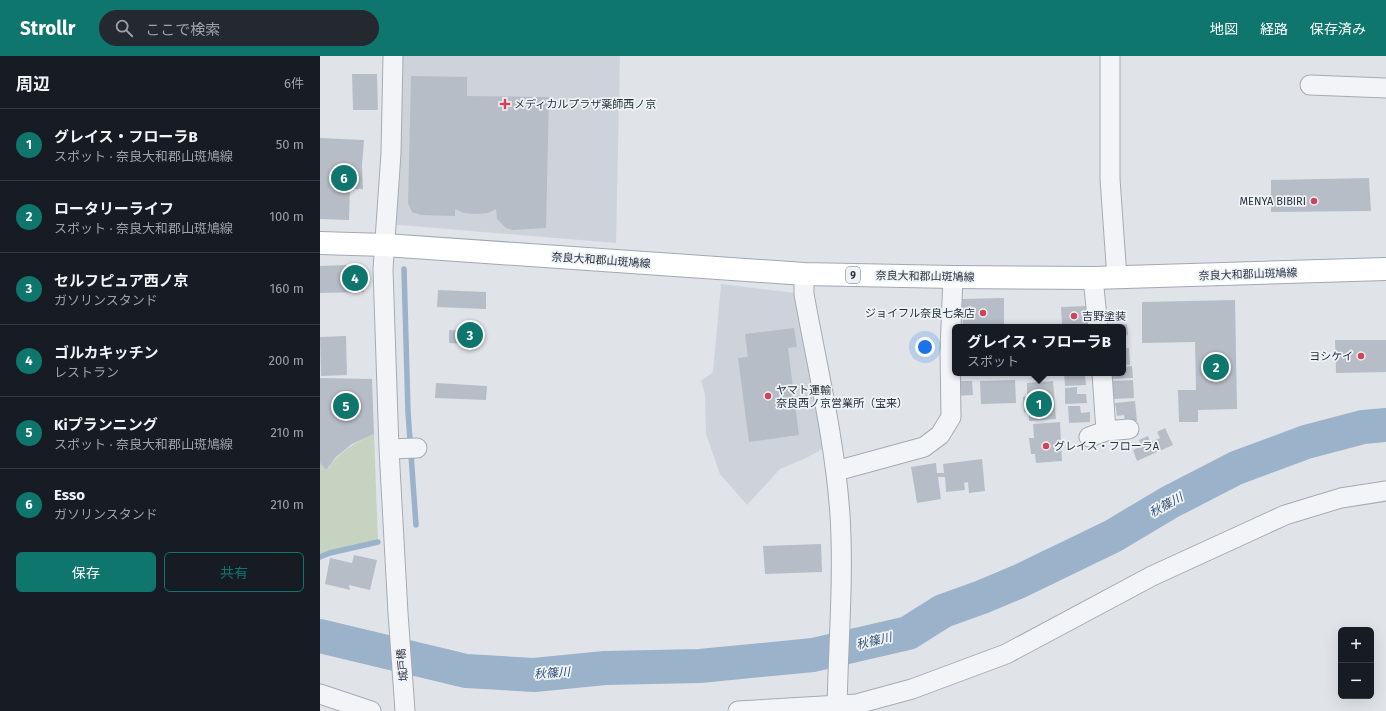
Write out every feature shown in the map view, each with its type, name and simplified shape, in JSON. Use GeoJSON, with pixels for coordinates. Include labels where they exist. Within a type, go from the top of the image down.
{"type":"FeatureCollection","features":[{"type":"Feature","properties":{"kind":"main road","name":"奈良大和郡山斑鳩線"},"geometry":{"type":"LineString","coordinates":[[320,244],[385,245],[804,274],[1117,278],[1386,269]]}},
{"type":"Feature","properties":{"kind":"street","name":"城戸橋"},"geometry":{"type":"LineString","coordinates":[[393,56],[392,152],[382,269],[389,449],[398,619],[406,711]]}},
{"type":"Feature","properties":{"kind":"street"},"geometry":{"type":"LineString","coordinates":[[1110,56],[1110,179],[1117,278]]}},
{"type":"Feature","properties":{"kind":"street"},"geometry":{"type":"LineString","coordinates":[[1310,85],[1386,88]]}},
{"type":"Feature","properties":{"kind":"street"},"geometry":{"type":"LineString","coordinates":[[804,274],[804,294],[836,470],[840,516],[841,601],[837,702]]}},
{"type":"Feature","properties":{"kind":"street"},"geometry":{"type":"LineString","coordinates":[[836,470],[924,446],[940,435],[950,417],[950,351],[953,277]]}},
{"type":"Feature","properties":{"kind":"street"},"geometry":{"type":"LineString","coordinates":[[1093,278],[1098,324]]}},
{"type":"Feature","properties":{"kind":"street"},"geometry":{"type":"LineString","coordinates":[[1102,376],[1098,434],[1129,429]]}},
{"type":"Feature","properties":{"kind":"street"},"geometry":{"type":"LineString","coordinates":[[389,449],[417,448]]}},
{"type":"Feature","properties":{"kind":"street"},"geometry":{"type":"LineString","coordinates":[[738,711],[837,702],[857,704],[912,689],[1006,654],[1152,576],[1286,515],[1341,498],[1386,491]]}},
{"type":"Feature","properties":{"kind":"street"},"geometry":{"type":"LineString","coordinates":[[320,694],[371,711]]}},
{"type":"Feature","properties":{"kind":"shaded area","name":"メディカルプラザ薬師西ノ京"},"geometry":{"type":"Polygon","coordinates":[[[393,56],[620,56],[616,243],[387,224],[393,56]]]}},
{"type":"Feature","properties":{"kind":"shaded area"},"geometry":{"type":"Polygon","coordinates":[[[721,284],[804,294],[826,447],[806,458],[780,469],[747,505],[720,474],[706,434],[705,394],[701,381],[713,372],[721,284]]]}},
{"type":"Feature","properties":{"kind":"green space"},"geometry":{"type":"Polygon","coordinates":[[[374,434],[378,542],[330,553],[320,557],[320,463],[326,470],[347,449],[374,434]]]}},
{"type":"Feature","properties":{"kind":"building"},"geometry":{"type":"Polygon","coordinates":[[[352,74],[377,74],[378,110],[353,110],[352,74]]]}},
{"type":"Feature","properties":{"kind":"building"},"geometry":{"type":"Polygon","coordinates":[[[411,76],[467,77],[467,96],[549,97],[546,228],[512,230],[506,228],[497,219],[496,209],[488,213],[475,214],[464,213],[455,209],[455,216],[421,215],[412,212],[408,203],[411,76]]]}},
{"type":"Feature","properties":{"kind":"building"},"geometry":{"type":"Polygon","coordinates":[[[320,138],[364,140],[362,165],[363,189],[350,189],[349,220],[320,219],[320,138]]]}},
{"type":"Feature","properties":{"kind":"building"},"geometry":{"type":"Polygon","coordinates":[[[1369,178],[1371,211],[1271,212],[1271,180],[1369,178]]]}},
{"type":"Feature","properties":{"kind":"building"},"geometry":{"type":"Polygon","coordinates":[[[346,265],[346,270],[364,270],[364,292],[320,293],[320,266],[346,265]]]}},
{"type":"Feature","properties":{"kind":"building"},"geometry":{"type":"Polygon","coordinates":[[[438,290],[486,292],[486,309],[437,307],[438,290]]]}},
{"type":"Feature","properties":{"kind":"building","name":"ジョイフル奈良七条店"},"geometry":{"type":"Polygon","coordinates":[[[1004,298],[1004,324],[963,324],[962,299],[1004,298]]]}},
{"type":"Feature","properties":{"kind":"building"},"geometry":{"type":"Polygon","coordinates":[[[1235,300],[1237,409],[1198,410],[1198,422],[1179,422],[1178,390],[1196,390],[1195,342],[1142,343],[1142,302],[1235,300]]]}},
{"type":"Feature","properties":{"kind":"building","name":"吉野塗装"},"geometry":{"type":"Polygon","coordinates":[[[1087,306],[1088,324],[1062,324],[1061,307],[1087,306]]]}},
{"type":"Feature","properties":{"kind":"building"},"geometry":{"type":"Polygon","coordinates":[[[1126,324],[1128,335],[1126,335],[1126,324]]]}},
{"type":"Feature","properties":{"kind":"building","name":"ヤマト運輸 奈良西ノ京営業所（宝来）"},"geometry":{"type":"Polygon","coordinates":[[[794,328],[797,347],[788,348],[799,435],[749,442],[738,358],[748,357],[745,334],[794,328]]]}},
{"type":"Feature","properties":{"kind":"building"},"geometry":{"type":"Polygon","coordinates":[[[449,330],[469,331],[468,344],[449,343],[449,330]]]}},
{"type":"Feature","properties":{"kind":"building"},"geometry":{"type":"Polygon","coordinates":[[[346,336],[347,375],[321,376],[320,337],[346,336]]]}},
{"type":"Feature","properties":{"kind":"building","name":"ヨシケイ"},"geometry":{"type":"Polygon","coordinates":[[[1335,340],[1386,340],[1386,372],[1336,373],[1335,340]]]}},
{"type":"Feature","properties":{"kind":"building"},"geometry":{"type":"Polygon","coordinates":[[[1126,348],[1129,348],[1130,365],[1126,365],[1126,348]]]}},
{"type":"Feature","properties":{"kind":"building"},"geometry":{"type":"Polygon","coordinates":[[[1132,366],[1133,378],[1112,379],[1112,376],[1126,376],[1126,367],[1132,366]]]}},
{"type":"Feature","properties":{"kind":"building"},"geometry":{"type":"Polygon","coordinates":[[[1064,376],[1085,376],[1086,385],[1065,386],[1064,376]]]}},
{"type":"Feature","properties":{"kind":"building"},"geometry":{"type":"Polygon","coordinates":[[[320,378],[372,379],[374,434],[352,444],[336,457],[326,470],[320,463],[320,378]]]}},
{"type":"Feature","properties":{"kind":"building"},"geometry":{"type":"Polygon","coordinates":[[[1015,380],[1016,403],[981,404],[980,381],[1015,380]]]}},
{"type":"Feature","properties":{"kind":"building"},"geometry":{"type":"Polygon","coordinates":[[[1133,380],[1134,398],[1113,399],[1112,381],[1133,380]]]}},
{"type":"Feature","properties":{"kind":"building"},"geometry":{"type":"Polygon","coordinates":[[[955,381],[972,381],[973,395],[955,396],[955,381]]]}},
{"type":"Feature","properties":{"kind":"building"},"geometry":{"type":"Polygon","coordinates":[[[1053,381],[1056,419],[1029,421],[1029,412],[1024,412],[1023,397],[1027,396],[1027,383],[1053,381]]]}},
{"type":"Feature","properties":{"kind":"building"},"geometry":{"type":"Polygon","coordinates":[[[436,383],[487,386],[486,400],[435,398],[436,383]]]}},
{"type":"Feature","properties":{"kind":"building"},"geometry":{"type":"Polygon","coordinates":[[[1077,387],[1077,394],[1086,394],[1087,403],[1065,404],[1065,388],[1077,387]]]}},
{"type":"Feature","properties":{"kind":"building"},"geometry":{"type":"Polygon","coordinates":[[[1135,401],[1137,421],[1125,422],[1124,415],[1117,416],[1115,403],[1135,401]]]}},
{"type":"Feature","properties":{"kind":"building"},"geometry":{"type":"Polygon","coordinates":[[[1068,406],[1080,406],[1081,413],[1090,412],[1090,422],[1069,423],[1068,406]]]}},
{"type":"Feature","properties":{"kind":"building","name":"グレイス・フローラA"},"geometry":{"type":"Polygon","coordinates":[[[1060,422],[1062,461],[1036,463],[1035,454],[1031,454],[1029,438],[1034,438],[1033,424],[1060,422]]]}},
{"type":"Feature","properties":{"kind":"building"},"geometry":{"type":"Polygon","coordinates":[[[1165,428],[1173,445],[1137,461],[1133,450],[1142,446],[1139,440],[1148,436],[1150,442],[1160,438],[1157,432],[1165,428]]]}},
{"type":"Feature","properties":{"kind":"building"},"geometry":{"type":"Polygon","coordinates":[[[982,459],[985,491],[969,493],[968,482],[964,483],[965,490],[946,492],[945,477],[938,477],[941,499],[917,503],[911,467],[936,463],[937,473],[944,473],[943,464],[982,459]]]}},
{"type":"Feature","properties":{"kind":"building"},"geometry":{"type":"Polygon","coordinates":[[[821,544],[822,572],[765,574],[763,546],[821,544]]]}},
{"type":"Feature","properties":{"kind":"building"},"geometry":{"type":"Polygon","coordinates":[[[354,555],[377,560],[370,590],[349,585],[350,590],[325,584],[330,558],[352,563],[354,555]]]}},
{"type":"Feature","properties":{"kind":"waterway"},"geometry":{"type":"LineString","coordinates":[[404,269],[408,412],[416,525]]}},
{"type":"Feature","properties":{"kind":"waterway","name":"秋篠川"},"geometry":{"type":"LineString","coordinates":[[320,636],[466,671],[534,675],[605,668],[700,666],[813,655],[908,633],[943,611],[1020,581],[1113,536],[1170,502],[1236,468],[1306,442],[1363,427],[1386,425]]}},
{"type":"Feature","properties":{"kind":"waterway"},"geometry":{"type":"LineString","coordinates":[[320,557],[330,553],[378,542]]}},
{"type":"Feature","properties":{"kind":"place","name":"メディカルプラザ薬師西ノ京"},"geometry":{"type":"Point","coordinates":[505,104]}},
{"type":"Feature","properties":{"kind":"place","name":"Esso"},"geometry":{"type":"Point","coordinates":[344,178]}},
{"type":"Feature","properties":{"kind":"place","name":"MENYA BIBIRI"},"geometry":{"type":"Point","coordinates":[1314,201]}},
{"type":"Feature","properties":{"kind":"place","name":"ゴルカキッチン"},"geometry":{"type":"Point","coordinates":[355,278]}},
{"type":"Feature","properties":{"kind":"place","name":"ジョイフル奈良七条店"},"geometry":{"type":"Point","coordinates":[983,313]}},
{"type":"Feature","properties":{"kind":"place","name":"吉野塗装"},"geometry":{"type":"Point","coordinates":[1074,316]}},
{"type":"Feature","properties":{"kind":"place","name":"セルフピュア西ノ京"},"geometry":{"type":"Point","coordinates":[470,335]}},
{"type":"Feature","properties":{"kind":"place","name":"ヨシケイ"},"geometry":{"type":"Point","coordinates":[1361,356]}},
{"type":"Feature","properties":{"kind":"place","name":"ロータリーライフ"},"geometry":{"type":"Point","coordinates":[1216,367]}},
{"type":"Feature","properties":{"kind":"place","name":"ヤマト運輸 奈良西ノ京営業所（宝来）"},"geometry":{"type":"Point","coordinates":[768,396]}},
{"type":"Feature","properties":{"kind":"place","name":"グレイス・フローラB"},"geometry":{"type":"Point","coordinates":[1039,404]}},
{"type":"Feature","properties":{"kind":"place","name":"Kiプランニング"},"geometry":{"type":"Point","coordinates":[346,406]}},
{"type":"Feature","properties":{"kind":"place","name":"グレイス・フローラA"},"geometry":{"type":"Point","coordinates":[1046,446]}}]}
